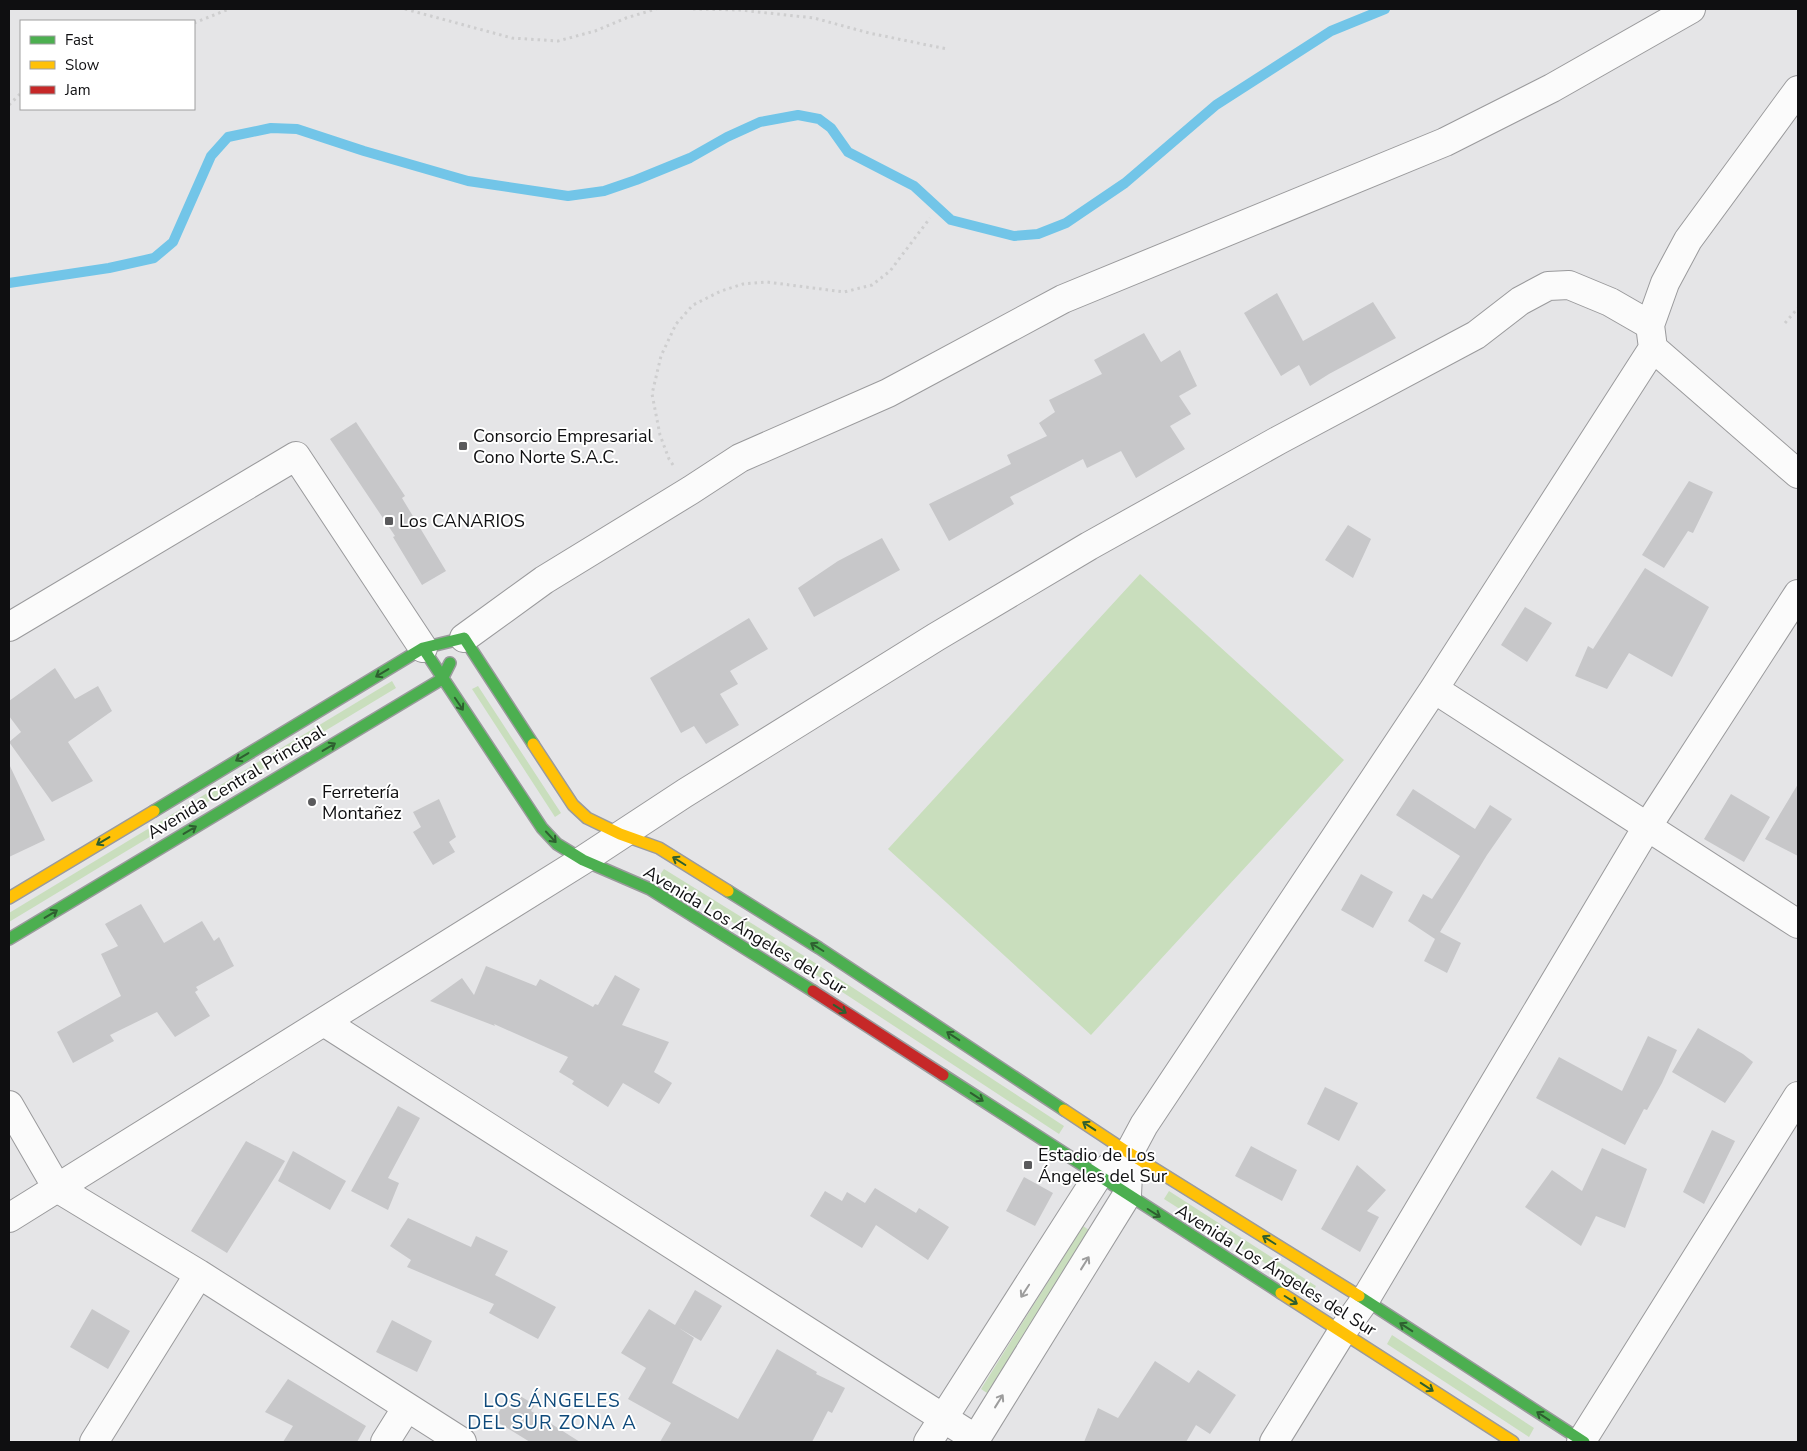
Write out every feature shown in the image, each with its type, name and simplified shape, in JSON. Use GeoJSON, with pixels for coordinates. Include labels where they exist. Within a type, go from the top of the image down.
{"type":"FeatureCollection","features":[{"type":"Feature","properties":{"kind":"street"},"geometry":{"type":"LineString","coordinates":[[9,627],[296,456],[424,648],[464,638],[544,580],[740,458],[888,393],[1062,299],[1444,142],[1552,88],[1691,9]]}},
{"type":"Feature","properties":{"kind":"street"},"geometry":{"type":"LineString","coordinates":[[928,1442],[1098,1176],[1129,1152],[1144,1124],[1434,689],[1652,337],[1665,283],[1688,240],[1798,90]]}},
{"type":"Feature","properties":{"kind":"street"},"geometry":{"type":"LineString","coordinates":[[9,1218],[936,637],[1089,546],[1279,440],[1476,335],[1520,301],[1548,286],[1569,285],[1590,292],[1610,302],[1652,337],[1798,474]]}},
{"type":"Feature","properties":{"kind":"street"},"geometry":{"type":"LineString","coordinates":[[1274,1442],[1342,1332],[1365,1300],[1647,826],[1798,594]]}},
{"type":"Feature","properties":{"kind":"street"},"geometry":{"type":"LineString","coordinates":[[442,678],[464,638]]}},
{"type":"Feature","properties":{"kind":"street","name":"Avenida Los Ángeles del Sur"},"geometry":{"type":"LineString","coordinates":[[464,638],[574,804],[587,818],[620,834],[659,848],[819,948],[1129,1152],[1365,1300],[1582,1442]]}},
{"type":"Feature","properties":{"kind":"street","name":"Avenida Los Ángeles del Sur"},"geometry":{"type":"LineString","coordinates":[[424,648],[542,828],[557,844],[583,860],[650,889],[795,979],[1127,1195],[1513,1442]]}},
{"type":"Feature","properties":{"kind":"street","name":"Avenida Central Principal"},"geometry":{"type":"LineString","coordinates":[[9,898],[424,648]]}},
{"type":"Feature","properties":{"kind":"street","name":"Avenida Central Principal"},"geometry":{"type":"LineString","coordinates":[[9,939],[442,678]]}},
{"type":"Feature","properties":{"kind":"street"},"geometry":{"type":"LineString","coordinates":[[1434,689],[1798,924]]}},
{"type":"Feature","properties":{"kind":"street"},"geometry":{"type":"LineString","coordinates":[[324,1022],[944,1417],[975,1441],[1127,1195],[1129,1152]]}},
{"type":"Feature","properties":{"kind":"street"},"geometry":{"type":"LineString","coordinates":[[1582,1442],[1798,1096]]}},
{"type":"Feature","properties":{"kind":"street"},"geometry":{"type":"LineString","coordinates":[[9,1105],[57,1188],[199,1274],[462,1442]]}},
{"type":"Feature","properties":{"kind":"street"},"geometry":{"type":"LineString","coordinates":[[94,1442],[199,1274]]}},
{"type":"Feature","properties":{"kind":"street"},"geometry":{"type":"LineString","coordinates":[[385,1442],[406,1407]]}},
{"type":"Feature","properties":{"kind":"path"},"geometry":{"type":"LineString","coordinates":[[195,23],[229,9]]}},
{"type":"Feature","properties":{"kind":"path"},"geometry":{"type":"LineString","coordinates":[[405,9],[512,38],[558,41],[595,31],[626,18],[656,9]]}},
{"type":"Feature","properties":{"kind":"path"},"geometry":{"type":"LineString","coordinates":[[693,9],[740,10],[814,18],[869,33],[947,49]]}},
{"type":"Feature","properties":{"kind":"path"},"geometry":{"type":"LineString","coordinates":[[9,105],[20,93]]}},
{"type":"Feature","properties":{"kind":"path"},"geometry":{"type":"LineString","coordinates":[[691,490],[668,459],[660,435],[652,394],[661,356],[676,324],[692,305],[721,291],[743,284],[767,282],[844,292],[872,285],[890,271],[930,218]]}},
{"type":"Feature","properties":{"kind":"path"},"geometry":{"type":"LineString","coordinates":[[1785,323],[1798,308]]}},
{"type":"Feature","properties":{"kind":"green space"},"geometry":{"type":"Polygon","coordinates":[[[1140,574],[1344,760],[1091,1035],[888,849],[1140,574]]]}},
{"type":"Feature","properties":{"kind":"green space"},"geometry":{"type":"Polygon","coordinates":[[[392,681],[396,688],[9,922],[9,913],[392,681]]]}},
{"type":"Feature","properties":{"kind":"green space"},"geometry":{"type":"Polygon","coordinates":[[[478,686],[561,813],[555,817],[472,689],[478,686]]]}},
{"type":"Feature","properties":{"kind":"green space"},"geometry":{"type":"Polygon","coordinates":[[[664,869],[809,959],[1064,1126],[1059,1134],[804,967],[659,876],[664,869]]]}},
{"type":"Feature","properties":{"kind":"green space"},"geometry":{"type":"Polygon","coordinates":[[[1169,1191],[1316,1286],[1312,1293],[1164,1199],[1169,1191]]]}},
{"type":"Feature","properties":{"kind":"green space"},"geometry":{"type":"Polygon","coordinates":[[[1083,1226],[1089,1230],[987,1393],[981,1389],[1083,1226]]]}},
{"type":"Feature","properties":{"kind":"green space"},"geometry":{"type":"Polygon","coordinates":[[[1392,1335],[1534,1428],[1529,1437],[1387,1344],[1392,1335]]]}},
{"type":"Feature","properties":{"kind":"building"},"geometry":{"type":"Polygon","coordinates":[[[1277,293],[1303,341],[1373,302],[1396,338],[1310,386],[1299,365],[1281,376],[1244,313],[1277,293]]]}},
{"type":"Feature","properties":{"kind":"building"},"geometry":{"type":"Polygon","coordinates":[[[1144,333],[1161,362],[1180,350],[1197,386],[1179,396],[1191,414],[1170,426],[1185,449],[1136,478],[1121,451],[1087,468],[1083,459],[1010,497],[1014,504],[949,541],[929,504],[1011,464],[1007,455],[1047,436],[1039,423],[1055,412],[1049,400],[1102,374],[1094,360],[1144,333]]]}},
{"type":"Feature","properties":{"kind":"building"},"geometry":{"type":"Polygon","coordinates":[[[356,422],[405,496],[402,498],[446,571],[422,585],[393,537],[395,536],[330,439],[356,422]]]}},
{"type":"Feature","properties":{"kind":"building"},"geometry":{"type":"Polygon","coordinates":[[[1689,481],[1713,492],[1693,533],[1688,531],[1664,568],[1642,555],[1689,481]]]}},
{"type":"Feature","properties":{"kind":"building"},"geometry":{"type":"Polygon","coordinates":[[[1348,525],[1371,539],[1353,578],[1325,560],[1348,525]]]}},
{"type":"Feature","properties":{"kind":"building"},"geometry":{"type":"Polygon","coordinates":[[[882,538],[900,570],[814,617],[798,588],[838,561],[882,538]]]}},
{"type":"Feature","properties":{"kind":"building"},"geometry":{"type":"Polygon","coordinates":[[[1645,568],[1709,607],[1672,677],[1629,653],[1607,689],[1575,676],[1588,646],[1593,649],[1645,568]]]}},
{"type":"Feature","properties":{"kind":"building"},"geometry":{"type":"Polygon","coordinates":[[[1525,607],[1552,623],[1527,662],[1501,645],[1525,607]]]}},
{"type":"Feature","properties":{"kind":"building"},"geometry":{"type":"Polygon","coordinates":[[[749,618],[768,649],[730,671],[738,684],[720,694],[739,725],[706,744],[694,726],[681,733],[650,678],[749,618]]]}},
{"type":"Feature","properties":{"kind":"building"},"geometry":{"type":"Polygon","coordinates":[[[55,668],[75,699],[98,686],[112,711],[68,742],[93,781],[52,802],[9,742],[21,732],[9,716],[9,701],[55,668]]]}},
{"type":"Feature","properties":{"kind":"building"},"geometry":{"type":"Polygon","coordinates":[[[9,764],[45,840],[9,857],[9,764]]]}},
{"type":"Feature","properties":{"kind":"building"},"geometry":{"type":"Polygon","coordinates":[[[1798,784],[1798,856],[1765,839],[1798,784]]]}},
{"type":"Feature","properties":{"kind":"building"},"geometry":{"type":"Polygon","coordinates":[[[1413,789],[1475,829],[1490,805],[1512,819],[1487,855],[1440,932],[1461,943],[1447,973],[1424,961],[1435,939],[1408,921],[1423,894],[1432,899],[1460,856],[1396,815],[1413,789]]]}},
{"type":"Feature","properties":{"kind":"building"},"geometry":{"type":"Polygon","coordinates":[[[1731,794],[1770,817],[1744,862],[1704,839],[1731,794]]]}},
{"type":"Feature","properties":{"kind":"building"},"geometry":{"type":"Polygon","coordinates":[[[439,799],[456,837],[449,842],[455,852],[433,865],[413,832],[421,827],[413,812],[439,799]]]}},
{"type":"Feature","properties":{"kind":"building"},"geometry":{"type":"Polygon","coordinates":[[[1361,874],[1393,892],[1373,928],[1341,910],[1361,874]]]}},
{"type":"Feature","properties":{"kind":"building"},"geometry":{"type":"Polygon","coordinates":[[[141,904],[164,943],[202,921],[214,941],[219,937],[234,966],[196,987],[198,990],[195,992],[210,1016],[175,1037],[157,1012],[110,1035],[114,1041],[73,1063],[57,1032],[121,996],[101,954],[118,946],[105,924],[141,904]]]}},
{"type":"Feature","properties":{"kind":"building"},"geometry":{"type":"Polygon","coordinates":[[[486,966],[536,986],[540,979],[593,1007],[595,1004],[598,1005],[615,975],[640,989],[622,1025],[669,1042],[654,1072],[672,1083],[659,1104],[623,1083],[608,1107],[572,1084],[574,1081],[559,1072],[568,1057],[494,1024],[495,1026],[430,1001],[462,978],[474,995],[486,966]]]}},
{"type":"Feature","properties":{"kind":"building"},"geometry":{"type":"Polygon","coordinates":[[[1698,1028],[1743,1054],[1753,1062],[1725,1103],[1672,1072],[1698,1028]]]}},
{"type":"Feature","properties":{"kind":"building"},"geometry":{"type":"Polygon","coordinates":[[[1648,1036],[1677,1050],[1662,1083],[1647,1110],[1644,1109],[1625,1145],[1536,1098],[1559,1057],[1622,1091],[1648,1036]]]}},
{"type":"Feature","properties":{"kind":"building"},"geometry":{"type":"Polygon","coordinates":[[[1325,1087],[1358,1103],[1339,1141],[1307,1124],[1325,1087]]]}},
{"type":"Feature","properties":{"kind":"building"},"geometry":{"type":"Polygon","coordinates":[[[398,1106],[420,1118],[388,1178],[399,1183],[388,1210],[351,1191],[398,1106]]]}},
{"type":"Feature","properties":{"kind":"building"},"geometry":{"type":"Polygon","coordinates":[[[1712,1130],[1735,1141],[1704,1204],[1683,1192],[1712,1130]]]}},
{"type":"Feature","properties":{"kind":"building"},"geometry":{"type":"Polygon","coordinates":[[[246,1141],[285,1161],[227,1253],[191,1231],[246,1141]]]}},
{"type":"Feature","properties":{"kind":"building"},"geometry":{"type":"Polygon","coordinates":[[[1251,1146],[1297,1170],[1282,1201],[1235,1176],[1251,1146]]]}},
{"type":"Feature","properties":{"kind":"building"},"geometry":{"type":"Polygon","coordinates":[[[1602,1148],[1647,1169],[1625,1228],[1596,1216],[1581,1246],[1525,1207],[1552,1170],[1582,1191],[1602,1148]]]}},
{"type":"Feature","properties":{"kind":"building"},"geometry":{"type":"Polygon","coordinates":[[[293,1151],[346,1181],[330,1210],[278,1181],[293,1151]]]}},
{"type":"Feature","properties":{"kind":"building"},"geometry":{"type":"Polygon","coordinates":[[[1357,1165],[1386,1190],[1367,1211],[1379,1217],[1360,1252],[1321,1229],[1357,1165]]]}},
{"type":"Feature","properties":{"kind":"building"},"geometry":{"type":"Polygon","coordinates":[[[1024,1177],[1053,1193],[1035,1226],[1006,1211],[1024,1177]]]}},
{"type":"Feature","properties":{"kind":"building"},"geometry":{"type":"Polygon","coordinates":[[[875,1188],[916,1213],[919,1208],[949,1227],[928,1260],[876,1225],[862,1248],[810,1216],[825,1191],[842,1201],[847,1192],[865,1203],[875,1188]]]}},
{"type":"Feature","properties":{"kind":"building"},"geometry":{"type":"Polygon","coordinates":[[[408,1218],[471,1247],[476,1236],[508,1251],[495,1275],[556,1307],[538,1339],[489,1313],[494,1304],[407,1267],[411,1260],[390,1246],[408,1218]]]}},
{"type":"Feature","properties":{"kind":"building"},"geometry":{"type":"Polygon","coordinates":[[[695,1290],[722,1306],[701,1341],[679,1328],[694,1338],[672,1383],[738,1419],[777,1349],[817,1372],[816,1374],[845,1388],[832,1413],[828,1411],[812,1442],[660,1442],[671,1423],[628,1399],[646,1368],[621,1353],[649,1309],[675,1325],[695,1290]]]}},
{"type":"Feature","properties":{"kind":"building"},"geometry":{"type":"Polygon","coordinates":[[[92,1309],[130,1331],[108,1369],[70,1347],[92,1309]]]}},
{"type":"Feature","properties":{"kind":"building"},"geometry":{"type":"Polygon","coordinates":[[[392,1320],[432,1341],[417,1372],[376,1352],[392,1320]]]}},
{"type":"Feature","properties":{"kind":"building"},"geometry":{"type":"Polygon","coordinates":[[[1155,1361],[1189,1383],[1198,1370],[1236,1395],[1210,1434],[1196,1425],[1186,1442],[1084,1442],[1098,1408],[1118,1418],[1155,1361]]]}},
{"type":"Feature","properties":{"kind":"building"},"geometry":{"type":"Polygon","coordinates":[[[288,1379],[366,1426],[357,1442],[283,1442],[293,1426],[265,1412],[288,1379]]]}},
{"type":"Feature","properties":{"kind":"building"},"geometry":{"type":"Polygon","coordinates":[[[512,1391],[535,1405],[531,1411],[580,1442],[530,1442],[494,1420],[512,1391]]]}},
{"type":"Feature","properties":{"kind":"waterway"},"geometry":{"type":"LineString","coordinates":[[9,283],[109,268],[154,258],[173,242],[211,156],[228,137],[271,128],[297,129],[364,151],[468,181],[568,196],[604,191],[636,180],[690,158],[727,137],[760,122],[798,115],[819,119],[831,128],[848,152],[914,186],[951,220],[1014,236],[1038,234],[1066,223],[1125,183],[1216,105],[1331,31],[1385,9]]}},
{"type":"Feature","properties":{"kind":"traffic: fast"},"geometry":{"type":"LineString","coordinates":[[154,811],[423,648],[464,638],[533,744]]}},
{"type":"Feature","properties":{"kind":"traffic: fast"},"geometry":{"type":"LineString","coordinates":[[423,648],[542,828],[557,844],[583,860],[650,889],[813,991]]}},
{"type":"Feature","properties":{"kind":"traffic: fast"},"geometry":{"type":"LineString","coordinates":[[9,939],[442,679],[450,663]]}},
{"type":"Feature","properties":{"kind":"traffic: fast"},"geometry":{"type":"LineString","coordinates":[[728,891],[819,948],[1064,1110]]}},
{"type":"Feature","properties":{"kind":"traffic: fast"},"geometry":{"type":"LineString","coordinates":[[943,1075],[1281,1293]]}},
{"type":"Feature","properties":{"kind":"traffic: fast"},"geometry":{"type":"LineString","coordinates":[[1359,1296],[1584,1442]]}},
{"type":"Feature","properties":{"kind":"traffic: slow"},"geometry":{"type":"LineString","coordinates":[[533,744],[573,805],[587,818],[620,834],[659,848],[728,891]]}},
{"type":"Feature","properties":{"kind":"traffic: slow"},"geometry":{"type":"LineString","coordinates":[[9,898],[154,811]]}},
{"type":"Feature","properties":{"kind":"traffic: slow"},"geometry":{"type":"LineString","coordinates":[[1064,1110],[1129,1153],[1359,1296]]}},
{"type":"Feature","properties":{"kind":"traffic: slow"},"geometry":{"type":"LineString","coordinates":[[1281,1293],[1513,1442]]}},
{"type":"Feature","properties":{"kind":"traffic: jam"},"geometry":{"type":"LineString","coordinates":[[813,991],[943,1075]]}},
{"type":"Feature","properties":{"kind":"place","name":"Consorcio Empresarial Cono Norte S.A.C."},"geometry":{"type":"Point","coordinates":[463,446]}},
{"type":"Feature","properties":{"kind":"place","name":"Los CANARIOS"},"geometry":{"type":"Point","coordinates":[389,521]}},
{"type":"Feature","properties":{"kind":"place","name":"Ferretería Montañez"},"geometry":{"type":"Point","coordinates":[312,802]}},
{"type":"Feature","properties":{"kind":"place","name":"Estadio de Los Ángeles del Sur"},"geometry":{"type":"Point","coordinates":[1028,1165]}},
{"type":"Feature","properties":{"kind":"district","name":"LOS ÁNGELES DEL SUR ZONA A"},"geometry":{"type":"Point","coordinates":[552,1411]}}]}
